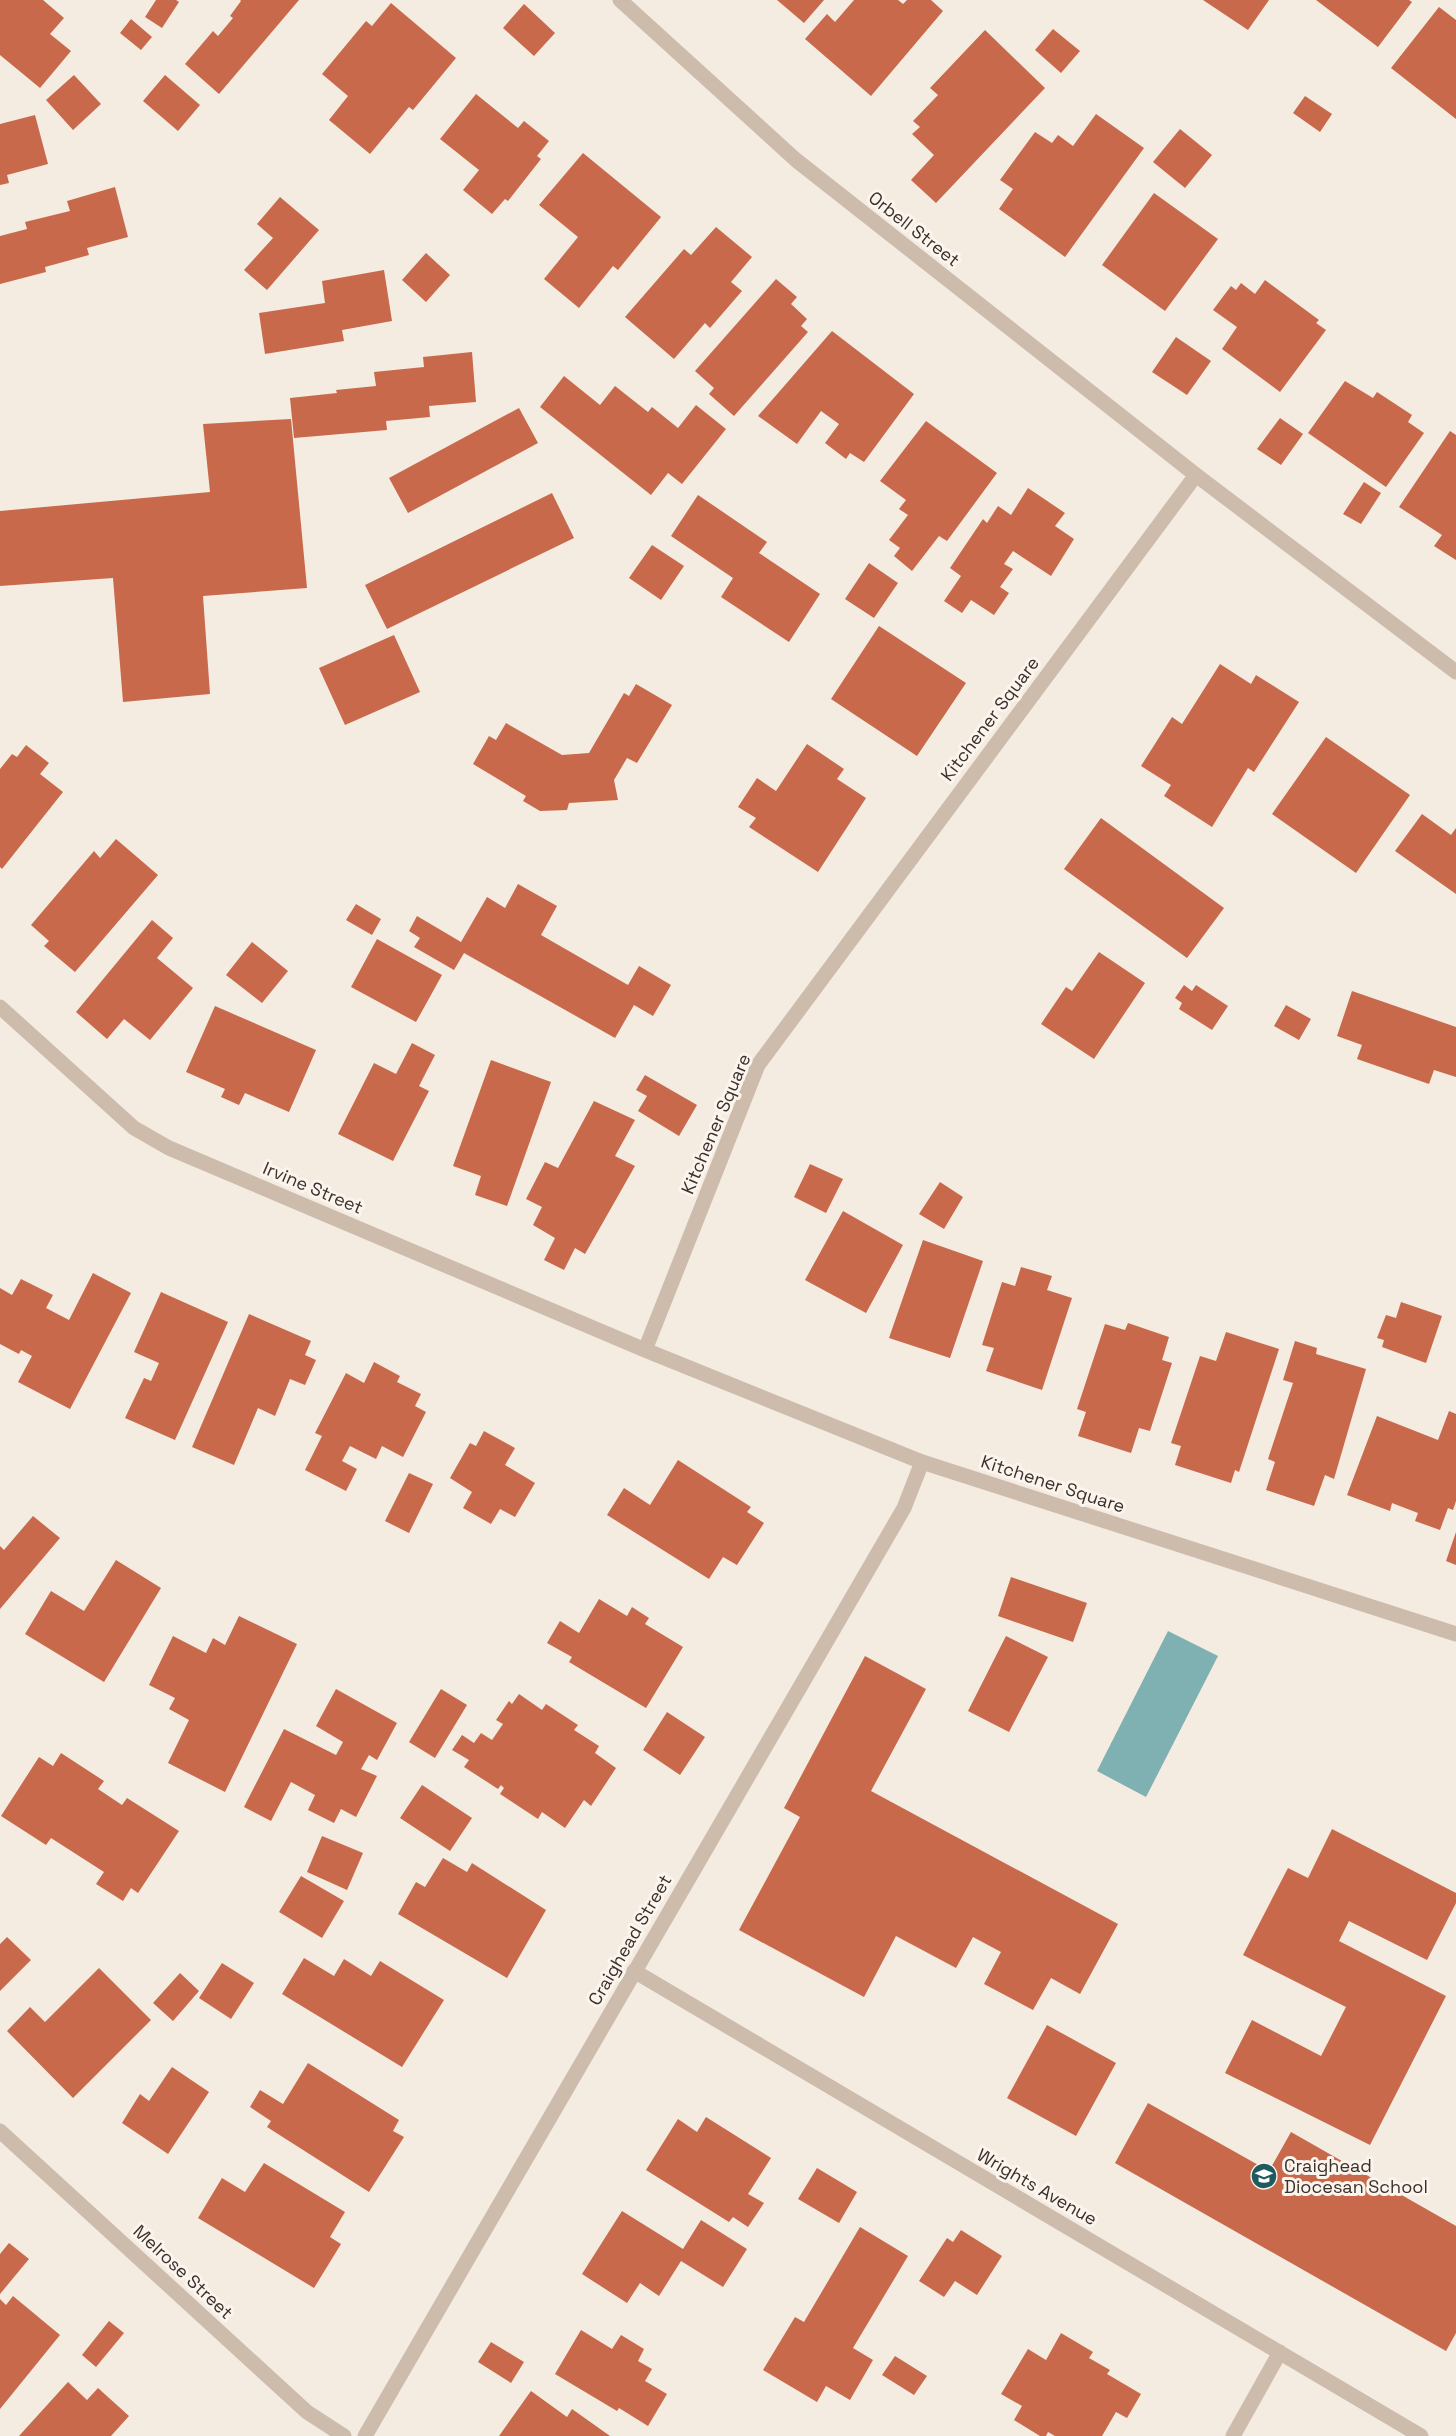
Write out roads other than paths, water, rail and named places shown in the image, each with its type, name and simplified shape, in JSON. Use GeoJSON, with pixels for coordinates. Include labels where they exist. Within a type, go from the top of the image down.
{"type":"FeatureCollection","features":[{"type":"Feature","properties":{"kind":"street","name":"Orbell Street"},"geometry":{"type":"LineString","coordinates":[[620,0],[796,160],[1196,475]]}},
{"type":"Feature","properties":{"kind":"street"},"geometry":{"type":"LineString","coordinates":[[1196,475],[1456,672]]}},
{"type":"Feature","properties":{"kind":"street","name":"Kitchener Square"},"geometry":{"type":"LineString","coordinates":[[1196,475],[758,1065],[645,1350],[922,1462],[1456,1634]]}},
{"type":"Feature","properties":{"kind":"street","name":"Irvine Street"},"geometry":{"type":"LineString","coordinates":[[0,1007],[134,1128],[169,1148],[645,1350]]}},
{"type":"Feature","properties":{"kind":"street","name":"Craighead Street"},"geometry":{"type":"LineString","coordinates":[[365,2436],[904,1508],[922,1462]]}},
{"type":"Feature","properties":{"kind":"street","name":"Wrights Avenue"},"geometry":{"type":"LineString","coordinates":[[634,1971],[1421,2436]]}},
{"type":"Feature","properties":{"kind":"street","name":"Melrose Street"},"geometry":{"type":"LineString","coordinates":[[0,2131],[307,2412],[344,2436]]}},
{"type":"Feature","properties":{"kind":"street"},"geometry":{"type":"LineString","coordinates":[[1233,2436],[1280,2352]]}},
{"type":"Feature","properties":{"kind":"water"},"geometry":{"type":"Polygon","coordinates":[[[1168,1631],[1218,1656],[1146,1797],[1097,1771],[1168,1631]]]}},
{"type":"Feature","properties":{"kind":"place","name":"Craighead Diocesan School"},"geometry":{"type":"Point","coordinates":[1264,2176]}}]}
